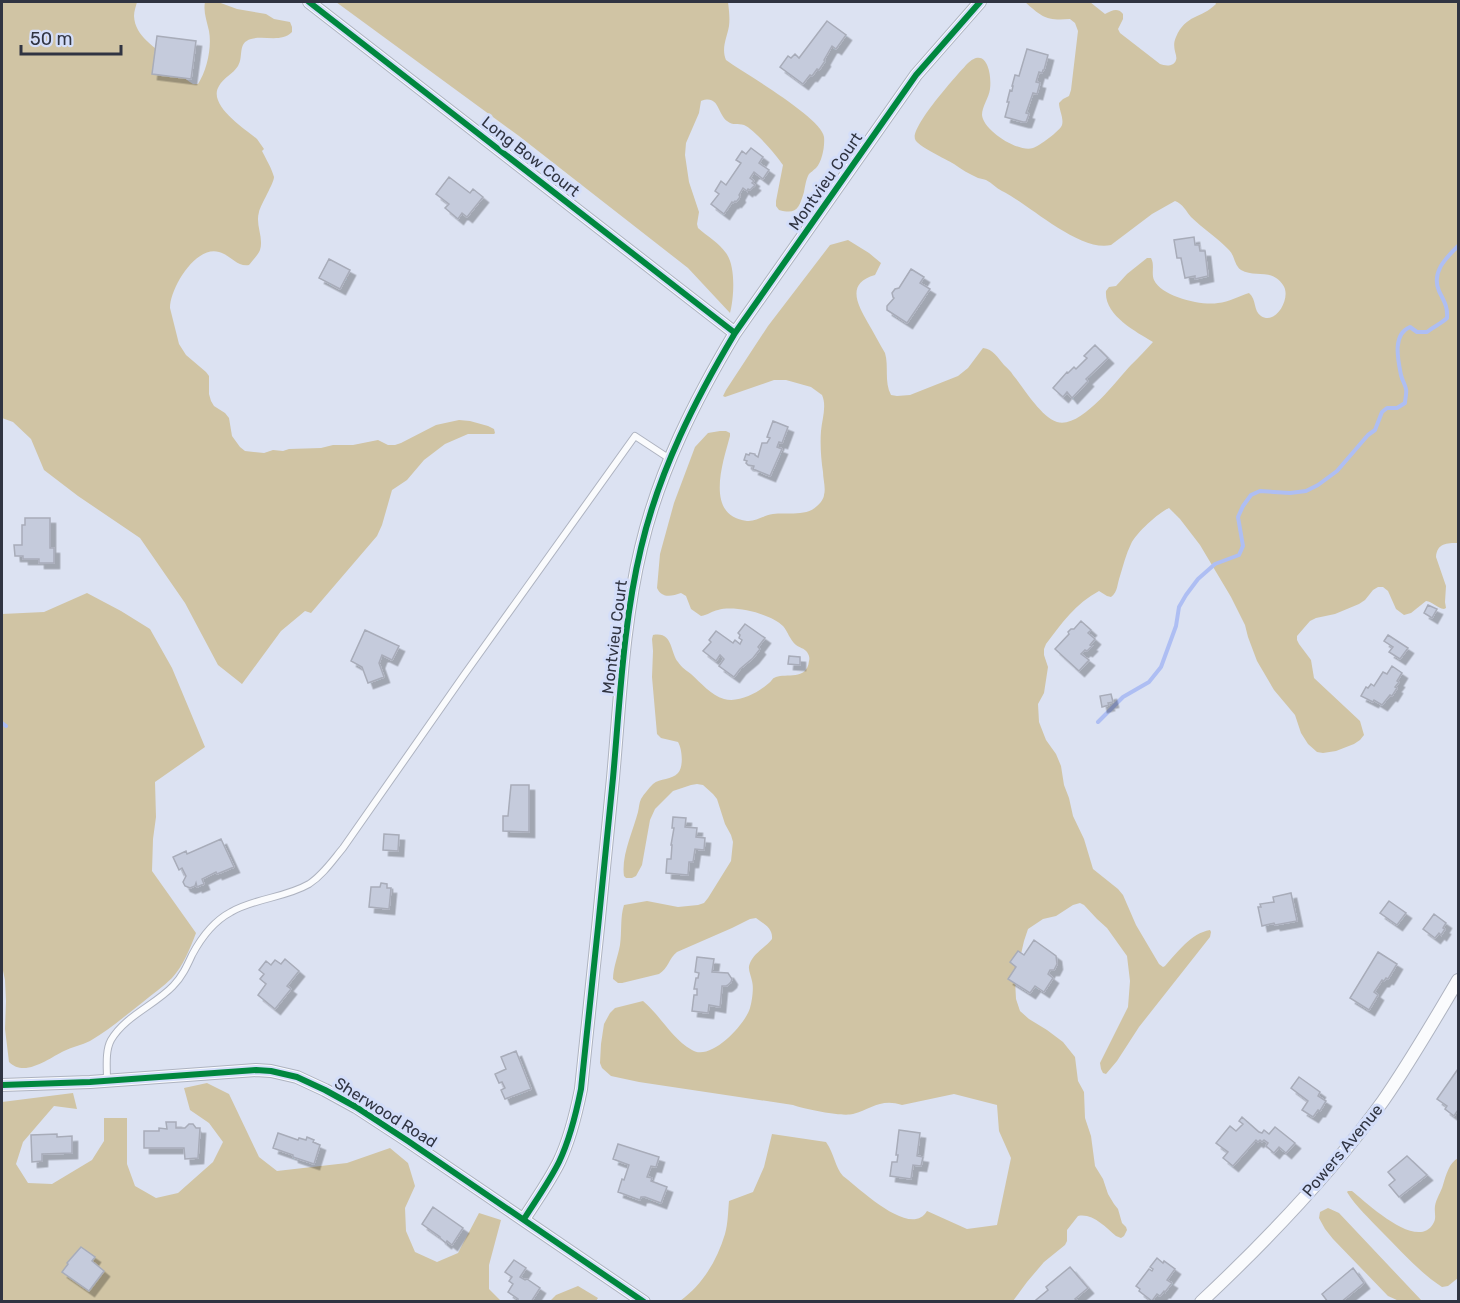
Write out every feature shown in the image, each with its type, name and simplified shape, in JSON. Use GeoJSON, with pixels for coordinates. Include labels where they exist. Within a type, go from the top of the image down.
{"type":"FeatureCollection","features":[{"type":"Feature","properties":{"kind":"street","name":"Long Bow Court"},"geometry":{"type":"LineString","coordinates":[[309,2],[735,333]]}},
{"type":"Feature","properties":{"kind":"street","name":"Montvieu Court"},"geometry":{"type":"LineString","coordinates":[[524,1219],[565,1148],[581,1089],[626,631],[641,547],[658,490],[692,408],[735,333],[916,75],[980,2]]}},
{"type":"Feature","properties":{"kind":"street","name":"Powers Avenue"},"geometry":{"type":"LineString","coordinates":[[1201,1302],[1274,1229],[1352,1141],[1405,1068],[1458,980]]}},
{"type":"Feature","properties":{"kind":"street","name":"Sherwood Road"},"geometry":{"type":"LineString","coordinates":[[2,1085],[107,1081],[256,1070],[297,1077],[325,1090],[373,1118],[644,1302]]}},
{"type":"Feature","properties":{"kind":"lane"},"geometry":{"type":"LineString","coordinates":[[107,1081],[110,1041],[126,1022],[176,984],[205,935],[216,923],[231,912],[256,901],[300,888],[318,877],[343,848],[635,436],[670,459]]}},
{"type":"Feature","properties":{"kind":"shaded area"},"geometry":{"type":"Polygon","coordinates":[[[2,2],[137,2],[135,23],[142,36],[193,84],[198,84],[201,78],[209,51],[210,37],[205,2],[218,2],[290,22],[292,32],[288,35],[247,41],[242,47],[238,66],[221,83],[217,93],[218,101],[229,116],[257,139],[264,149],[262,151],[274,177],[258,217],[260,250],[249,265],[237,263],[219,252],[202,255],[193,261],[179,280],[170,308],[179,344],[186,355],[209,376],[211,401],[229,418],[232,436],[240,447],[245,451],[264,453],[273,450],[353,445],[378,440],[388,445],[395,445],[436,425],[459,420],[494,429],[494,434],[468,434],[445,444],[424,460],[407,480],[392,490],[377,536],[311,613],[305,611],[281,631],[242,684],[218,665],[185,603],[140,538],[44,470],[31,439],[13,422],[2,418],[2,2]]]}},
{"type":"Feature","properties":{"kind":"shaded area"},"geometry":{"type":"Polygon","coordinates":[[[336,2],[728,2],[729,23],[724,51],[726,60],[781,96],[820,129],[824,137],[821,158],[816,168],[808,176],[799,206],[790,212],[779,210],[776,201],[783,165],[748,127],[727,121],[711,100],[701,101],[699,113],[686,143],[685,155],[689,182],[699,212],[698,228],[723,249],[731,266],[733,291],[730,313],[688,268],[519,136],[336,2]]]}},
{"type":"Feature","properties":{"kind":"shaded area"},"geometry":{"type":"Polygon","coordinates":[[[1025,2],[1090,2],[1105,14],[1114,10],[1119,11],[1123,14],[1118,29],[1120,33],[1160,64],[1171,65],[1176,60],[1174,45],[1176,37],[1184,24],[1210,9],[1216,4],[1215,2],[1458,2],[1458,543],[1440,546],[1436,557],[1446,586],[1446,608],[1426,601],[1411,613],[1404,615],[1396,609],[1388,591],[1383,587],[1378,587],[1359,604],[1310,621],[1297,636],[1297,640],[1311,660],[1314,678],[1360,721],[1364,735],[1354,744],[1336,751],[1317,752],[1308,744],[1301,733],[1295,715],[1274,690],[1257,661],[1245,625],[1200,545],[1169,508],[1159,514],[1131,544],[1113,595],[1107,596],[1099,591],[1091,596],[1069,614],[1046,644],[1044,655],[1048,667],[1044,693],[1038,704],[1039,722],[1061,766],[1073,816],[1084,839],[1093,869],[1123,895],[1136,925],[1159,964],[1165,966],[1185,944],[1197,935],[1210,930],[1210,937],[1139,1027],[1106,1074],[1103,1073],[1100,1063],[1128,1007],[1130,981],[1127,956],[1107,928],[1080,903],[1056,916],[1043,919],[1028,929],[1015,980],[1016,999],[1020,1011],[1063,1042],[1075,1057],[1078,1081],[1084,1092],[1085,1118],[1091,1136],[1095,1166],[1126,1227],[1124,1236],[1121,1238],[1116,1236],[1094,1219],[1078,1216],[1067,1230],[1065,1245],[1044,1262],[1013,1301],[680,1301],[702,1280],[718,1254],[726,1230],[729,1201],[753,1192],[764,1167],[772,1134],[826,1142],[843,1176],[872,1200],[898,1215],[909,1219],[919,1218],[927,1211],[967,1229],[997,1225],[1011,1158],[999,1131],[997,1105],[954,1094],[902,1105],[882,1103],[847,1115],[639,1082],[611,1076],[600,1063],[604,1024],[610,1013],[615,1008],[643,1001],[678,1039],[692,1050],[708,1051],[726,1040],[747,1015],[751,1005],[753,984],[749,965],[754,956],[772,939],[767,927],[756,918],[750,919],[677,952],[659,974],[622,983],[613,979],[620,945],[624,905],[647,901],[678,907],[704,903],[731,861],[733,842],[717,799],[703,785],[697,784],[673,791],[655,809],[650,820],[642,865],[636,876],[626,878],[624,876],[626,852],[641,799],[653,784],[678,773],[682,762],[678,742],[661,738],[657,734],[652,677],[653,635],[664,636],[668,639],[675,658],[681,666],[710,692],[730,700],[748,696],[773,678],[800,674],[807,667],[809,660],[807,652],[794,643],[783,626],[770,618],[734,609],[718,610],[701,616],[691,609],[686,596],[681,593],[671,596],[664,595],[657,588],[660,554],[674,503],[695,447],[708,433],[726,431],[730,433],[720,486],[725,509],[734,517],[750,521],[773,514],[807,512],[819,504],[823,498],[825,486],[821,446],[824,408],[822,395],[811,387],[786,380],[774,380],[725,397],[723,396],[726,390],[768,326],[830,245],[848,240],[881,263],[875,275],[860,283],[856,295],[860,309],[885,353],[891,395],[910,395],[958,376],[968,368],[983,348],[995,354],[1044,414],[1057,422],[1077,418],[1087,411],[1153,342],[1115,315],[1107,300],[1106,291],[1109,287],[1116,286],[1147,258],[1151,258],[1153,277],[1158,286],[1183,299],[1211,304],[1249,293],[1259,314],[1267,318],[1277,314],[1284,303],[1285,290],[1279,280],[1269,275],[1241,270],[1229,250],[1175,201],[1152,214],[1111,245],[1100,246],[1074,237],[988,181],[968,173],[917,142],[916,132],[927,112],[967,64],[979,58],[983,59],[989,69],[989,92],[982,115],[988,127],[1002,139],[1027,149],[1040,144],[1060,128],[1062,120],[1059,103],[1069,96],[1071,90],[1078,31],[1075,23],[1070,19],[1045,17],[1025,2]]]}},
{"type":"Feature","properties":{"kind":"shaded area"},"geometry":{"type":"Polygon","coordinates":[[[87,593],[150,629],[172,668],[205,747],[155,782],[156,817],[152,871],[196,933],[183,963],[172,978],[117,1022],[90,1041],[37,1065],[22,1068],[9,1062],[5,1029],[5,980],[2,966],[2,614],[44,612],[87,593]]]}},
{"type":"Feature","properties":{"kind":"shaded area"},"geometry":{"type":"Polygon","coordinates":[[[207,1083],[229,1094],[259,1157],[277,1171],[347,1163],[390,1148],[408,1163],[415,1186],[405,1208],[406,1231],[415,1252],[437,1262],[458,1253],[479,1213],[501,1220],[489,1265],[489,1289],[501,1301],[2,1301],[2,1102],[73,1093],[77,1109],[54,1106],[23,1142],[16,1164],[28,1183],[52,1184],[92,1160],[104,1141],[104,1118],[127,1118],[127,1164],[135,1186],[156,1198],[178,1193],[213,1162],[223,1142],[209,1123],[190,1110],[184,1088],[207,1083]]]}},
{"type":"Feature","properties":{"kind":"shaded area"},"geometry":{"type":"Polygon","coordinates":[[[1458,1158],[1458,1278],[1448,1286],[1442,1287],[1403,1254],[1359,1208],[1347,1192],[1352,1191],[1380,1214],[1404,1229],[1416,1232],[1426,1231],[1434,1222],[1436,1201],[1448,1170],[1458,1158]]]}},
{"type":"Feature","properties":{"kind":"shaded area"},"geometry":{"type":"Polygon","coordinates":[[[1328,1208],[1339,1213],[1422,1301],[1399,1301],[1388,1296],[1325,1229],[1319,1218],[1320,1212],[1328,1208]]]}},
{"type":"Feature","properties":{"kind":"shaded area"},"geometry":{"type":"Polygon","coordinates":[[[578,1286],[598,1298],[596,1301],[550,1301],[556,1295],[578,1286]]]}},
{"type":"Feature","properties":{"kind":"building"},"geometry":{"type":"Polygon","coordinates":[[[827,21],[846,35],[836,49],[832,46],[819,70],[817,69],[812,76],[810,75],[803,84],[780,67],[788,56],[791,58],[795,54],[799,58],[827,21]]]}},
{"type":"Feature","properties":{"kind":"building"},"geometry":{"type":"Polygon","coordinates":[[[157,36],[196,41],[191,79],[152,74],[157,36]]]}},
{"type":"Feature","properties":{"kind":"building"},"geometry":{"type":"Polygon","coordinates":[[[1027,49],[1048,55],[1044,70],[1042,73],[1039,72],[1036,82],[1040,83],[1037,94],[1033,93],[1026,113],[1029,114],[1026,122],[1023,122],[1005,117],[1010,90],[1012,91],[1015,75],[1019,76],[1027,49]]]}},
{"type":"Feature","properties":{"kind":"building"},"geometry":{"type":"Polygon","coordinates":[[[751,148],[763,157],[759,163],[769,170],[763,179],[754,172],[750,178],[755,185],[747,191],[743,188],[740,197],[736,202],[732,202],[724,214],[711,204],[719,194],[715,191],[721,181],[726,185],[741,163],[736,160],[742,151],[746,154],[751,148]]]}},
{"type":"Feature","properties":{"kind":"building"},"geometry":{"type":"Polygon","coordinates":[[[449,177],[470,193],[473,189],[483,197],[467,217],[462,213],[458,219],[445,208],[449,204],[436,194],[449,177]]]}},
{"type":"Feature","properties":{"kind":"building"},"geometry":{"type":"Polygon","coordinates":[[[1194,237],[1195,245],[1199,245],[1200,251],[1205,251],[1208,276],[1195,279],[1195,276],[1185,278],[1181,258],[1177,258],[1174,240],[1194,237]]]}},
{"type":"Feature","properties":{"kind":"building"},"geometry":{"type":"Polygon","coordinates":[[[329,259],[350,270],[340,289],[319,278],[329,259]]]}},
{"type":"Feature","properties":{"kind":"building"},"geometry":{"type":"Polygon","coordinates":[[[911,269],[924,277],[920,283],[930,289],[907,323],[887,310],[887,306],[894,298],[892,293],[899,288],[911,269]]]}},
{"type":"Feature","properties":{"kind":"building"},"geometry":{"type":"Polygon","coordinates":[[[1095,345],[1108,358],[1086,379],[1088,381],[1072,398],[1067,392],[1063,397],[1053,388],[1067,372],[1074,367],[1076,369],[1087,358],[1084,356],[1095,345]]]}},
{"type":"Feature","properties":{"kind":"building"},"geometry":{"type":"Polygon","coordinates":[[[773,421],[788,427],[782,443],[779,442],[777,447],[782,449],[770,476],[753,469],[754,466],[748,465],[744,460],[746,454],[750,453],[758,457],[762,443],[767,443],[770,438],[767,437],[773,421]]]}},
{"type":"Feature","properties":{"kind":"building"},"geometry":{"type":"Polygon","coordinates":[[[25,518],[50,518],[50,548],[54,548],[54,563],[39,563],[39,559],[23,559],[23,556],[15,556],[14,545],[22,545],[22,525],[25,525],[25,518]]]}},
{"type":"Feature","properties":{"kind":"building"},"geometry":{"type":"Polygon","coordinates":[[[1428,605],[1437,609],[1432,618],[1424,613],[1428,605]]]}},
{"type":"Feature","properties":{"kind":"building"},"geometry":{"type":"Polygon","coordinates":[[[1081,621],[1091,630],[1088,633],[1095,639],[1090,645],[1092,646],[1081,654],[1089,660],[1079,671],[1055,649],[1069,634],[1068,632],[1081,621]]]}},
{"type":"Feature","properties":{"kind":"building"},"geometry":{"type":"Polygon","coordinates":[[[745,624],[765,638],[753,658],[734,677],[719,666],[724,659],[720,655],[716,661],[703,651],[711,642],[709,640],[716,631],[733,643],[735,640],[740,644],[742,640],[738,633],[745,624]]]}},
{"type":"Feature","properties":{"kind":"building"},"geometry":{"type":"Polygon","coordinates":[[[365,630],[399,646],[392,660],[382,655],[379,663],[384,677],[368,683],[362,667],[351,661],[365,630]]]}},
{"type":"Feature","properties":{"kind":"building"},"geometry":{"type":"Polygon","coordinates":[[[1388,635],[1408,648],[1400,659],[1389,652],[1393,647],[1384,641],[1388,635]]]}},
{"type":"Feature","properties":{"kind":"building"},"geometry":{"type":"Polygon","coordinates":[[[789,656],[800,657],[800,665],[788,664],[789,656]]]}},
{"type":"Feature","properties":{"kind":"building"},"geometry":{"type":"Polygon","coordinates":[[[1392,666],[1402,673],[1392,696],[1390,695],[1382,705],[1361,696],[1366,687],[1368,688],[1371,684],[1374,686],[1383,672],[1387,674],[1392,666]]]}},
{"type":"Feature","properties":{"kind":"building"},"geometry":{"type":"Polygon","coordinates":[[[1111,694],[1113,702],[1102,707],[1100,696],[1111,694]]]}},
{"type":"Feature","properties":{"kind":"building"},"geometry":{"type":"Polygon","coordinates":[[[511,785],[529,785],[529,832],[503,831],[503,816],[508,816],[511,785]]]}},
{"type":"Feature","properties":{"kind":"building"},"geometry":{"type":"Polygon","coordinates":[[[673,817],[686,818],[685,827],[697,828],[696,837],[705,838],[704,850],[695,849],[693,862],[689,862],[688,875],[666,873],[667,859],[671,859],[673,817]]]}},
{"type":"Feature","properties":{"kind":"building"},"geometry":{"type":"Polygon","coordinates":[[[384,834],[399,835],[398,851],[383,850],[384,834]]]}},
{"type":"Feature","properties":{"kind":"building"},"geometry":{"type":"Polygon","coordinates":[[[221,839],[234,867],[202,879],[204,884],[197,887],[196,883],[190,888],[185,886],[183,882],[186,876],[182,868],[179,870],[173,857],[186,851],[187,854],[221,839]]]}},
{"type":"Feature","properties":{"kind":"building"},"geometry":{"type":"Polygon","coordinates":[[[381,883],[391,888],[389,909],[369,907],[371,887],[380,887],[381,883]]]}},
{"type":"Feature","properties":{"kind":"building"},"geometry":{"type":"Polygon","coordinates":[[[1291,893],[1297,921],[1262,926],[1258,907],[1261,907],[1260,904],[1274,902],[1273,897],[1291,893]]]}},
{"type":"Feature","properties":{"kind":"building"},"geometry":{"type":"Polygon","coordinates":[[[1389,901],[1406,913],[1397,925],[1380,913],[1389,901]]]}},
{"type":"Feature","properties":{"kind":"building"},"geometry":{"type":"Polygon","coordinates":[[[1434,914],[1446,923],[1441,935],[1439,933],[1435,938],[1423,929],[1434,914]]]}},
{"type":"Feature","properties":{"kind":"building"},"geometry":{"type":"Polygon","coordinates":[[[1034,940],[1056,956],[1057,964],[1048,974],[1053,978],[1044,992],[1035,986],[1030,993],[1008,979],[1016,967],[1010,962],[1018,951],[1024,955],[1034,940]]]}},
{"type":"Feature","properties":{"kind":"building"},"geometry":{"type":"Polygon","coordinates":[[[1378,952],[1397,964],[1388,979],[1382,980],[1374,992],[1378,995],[1369,1010],[1350,998],[1378,952]]]}},
{"type":"Feature","properties":{"kind":"building"},"geometry":{"type":"Polygon","coordinates":[[[697,957],[714,959],[712,972],[728,973],[732,979],[728,985],[722,986],[720,1007],[709,1005],[708,1013],[692,1011],[694,995],[697,995],[697,989],[694,989],[699,973],[695,972],[697,957]]]}},
{"type":"Feature","properties":{"kind":"building"},"geometry":{"type":"Polygon","coordinates":[[[285,959],[299,971],[287,986],[291,989],[275,1009],[258,995],[266,984],[260,979],[264,974],[259,970],[266,961],[271,965],[275,960],[281,964],[285,959]]]}},
{"type":"Feature","properties":{"kind":"building"},"geometry":{"type":"Polygon","coordinates":[[[516,1051],[531,1089],[505,1099],[501,1090],[505,1088],[502,1082],[499,1083],[495,1074],[506,1069],[501,1057],[516,1051]]]}},
{"type":"Feature","properties":{"kind":"building"},"geometry":{"type":"Polygon","coordinates":[[[1458,1069],[1458,1110],[1454,1116],[1445,1109],[1447,1106],[1437,1099],[1458,1069]]]}},
{"type":"Feature","properties":{"kind":"building"},"geometry":{"type":"Polygon","coordinates":[[[1299,1077],[1320,1092],[1318,1096],[1326,1101],[1313,1117],[1302,1110],[1308,1101],[1291,1088],[1299,1077]]]}},
{"type":"Feature","properties":{"kind":"building"},"geometry":{"type":"Polygon","coordinates":[[[1242,1117],[1259,1132],[1262,1133],[1264,1130],[1269,1134],[1275,1127],[1295,1143],[1286,1153],[1279,1147],[1274,1153],[1266,1146],[1268,1143],[1264,1140],[1258,1142],[1256,1140],[1233,1166],[1223,1158],[1228,1152],[1216,1143],[1230,1126],[1236,1131],[1243,1124],[1239,1121],[1242,1117]]]}},
{"type":"Feature","properties":{"kind":"building"},"geometry":{"type":"Polygon","coordinates":[[[166,1122],[176,1122],[176,1128],[185,1128],[193,1124],[196,1128],[200,1128],[198,1158],[185,1159],[184,1148],[144,1148],[144,1131],[167,1129],[166,1122]]]}},
{"type":"Feature","properties":{"kind":"building"},"geometry":{"type":"Polygon","coordinates":[[[899,1130],[920,1133],[917,1156],[923,1157],[921,1166],[913,1165],[911,1179],[890,1176],[892,1162],[897,1162],[899,1130]]]}},
{"type":"Feature","properties":{"kind":"building"},"geometry":{"type":"Polygon","coordinates":[[[278,1133],[298,1140],[299,1138],[306,1140],[307,1137],[320,1145],[314,1164],[273,1148],[278,1133]]]}},
{"type":"Feature","properties":{"kind":"building"},"geometry":{"type":"Polygon","coordinates":[[[57,1134],[57,1137],[72,1136],[72,1153],[42,1154],[42,1161],[32,1162],[31,1135],[57,1134]]]}},
{"type":"Feature","properties":{"kind":"building"},"geometry":{"type":"Polygon","coordinates":[[[618,1144],[659,1157],[656,1167],[651,1166],[647,1177],[667,1187],[661,1203],[645,1197],[641,1197],[640,1200],[618,1192],[629,1165],[613,1159],[618,1144]]]}},
{"type":"Feature","properties":{"kind":"building"},"geometry":{"type":"Polygon","coordinates":[[[1407,1156],[1427,1175],[1399,1197],[1389,1185],[1395,1180],[1388,1172],[1407,1156]]]}},
{"type":"Feature","properties":{"kind":"building"},"geometry":{"type":"Polygon","coordinates":[[[433,1207],[463,1228],[452,1245],[447,1241],[446,1243],[422,1224],[433,1207]]]}},
{"type":"Feature","properties":{"kind":"building"},"geometry":{"type":"Polygon","coordinates":[[[81,1247],[95,1257],[92,1261],[104,1271],[89,1291],[62,1272],[81,1247]]]}},
{"type":"Feature","properties":{"kind":"building"},"geometry":{"type":"Polygon","coordinates":[[[1157,1258],[1175,1269],[1167,1280],[1172,1283],[1165,1292],[1160,1296],[1157,1294],[1152,1301],[1136,1286],[1149,1269],[1152,1271],[1150,1267],[1157,1258]]]}},
{"type":"Feature","properties":{"kind":"building"},"geometry":{"type":"Polygon","coordinates":[[[514,1260],[526,1268],[520,1277],[540,1288],[531,1302],[518,1302],[518,1299],[508,1292],[513,1284],[509,1281],[512,1277],[505,1272],[514,1260]]]}},
{"type":"Feature","properties":{"kind":"building"},"geometry":{"type":"Polygon","coordinates":[[[1070,1267],[1088,1288],[1075,1299],[1078,1301],[1037,1302],[1036,1300],[1048,1290],[1046,1287],[1070,1267]]]}},
{"type":"Feature","properties":{"kind":"building"},"geometry":{"type":"Polygon","coordinates":[[[1353,1268],[1364,1283],[1341,1302],[1328,1302],[1322,1294],[1353,1268]]]}},
{"type":"Feature","properties":{"kind":"waterway"},"geometry":{"type":"LineString","coordinates":[[1098,722],[1123,697],[1149,682],[1161,667],[1176,626],[1179,607],[1198,579],[1215,564],[1239,555],[1243,546],[1238,517],[1251,495],[1260,491],[1290,493],[1306,491],[1318,485],[1337,471],[1375,430],[1382,412],[1387,408],[1397,408],[1405,403],[1406,391],[1401,377],[1398,341],[1404,330],[1410,327],[1417,332],[1427,332],[1447,318],[1437,278],[1441,266],[1458,246]]}},
{"type":"Feature","properties":{"kind":"waterway"},"geometry":{"type":"LineString","coordinates":[[2,723],[6,726]]}},
{"type":"Feature","properties":{"kind":"cycle path"},"geometry":{"type":"LineString","coordinates":[[309,2],[735,333]]}},
{"type":"Feature","properties":{"kind":"cycle path"},"geometry":{"type":"LineString","coordinates":[[524,1219],[551,1177],[563,1153],[581,1089],[626,633],[641,548],[668,464],[692,410],[735,333],[916,75],[980,2]]}},
{"type":"Feature","properties":{"kind":"cycle path"},"geometry":{"type":"LineString","coordinates":[[2,1085],[90,1082],[256,1070],[297,1077],[356,1107],[644,1302]]}}]}
